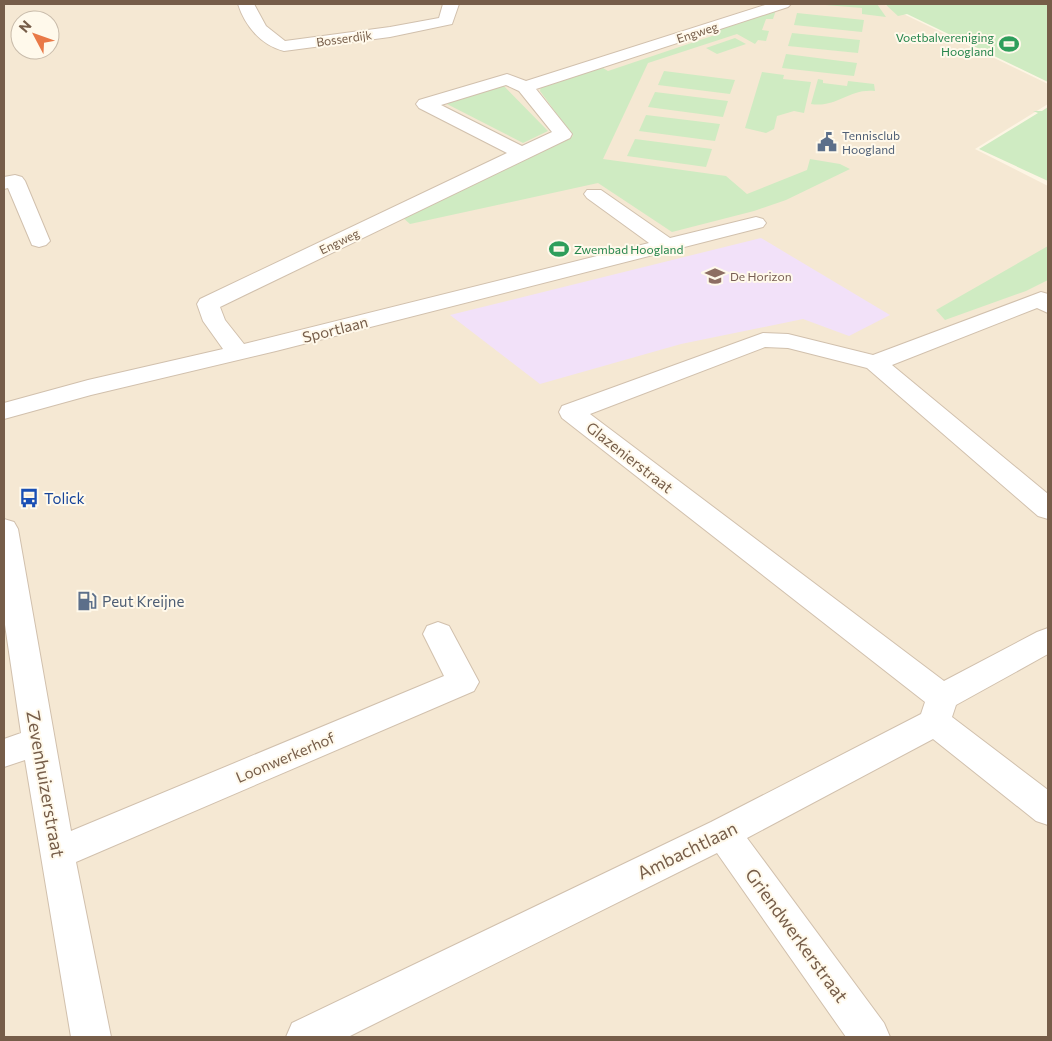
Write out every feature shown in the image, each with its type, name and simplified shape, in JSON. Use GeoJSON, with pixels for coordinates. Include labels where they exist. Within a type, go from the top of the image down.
{"type":"FeatureCollection","features":[{"type":"Feature","properties":{"kind":"street","name":"Bosserdijk"},"geometry":{"type":"LineString","coordinates":[[246,4],[247,10],[269,40],[275,45],[284,46],[390,32],[446,21],[451,4]]}},
{"type":"Feature","properties":{"kind":"street","name":"Engweg"},"geometry":{"type":"LineString","coordinates":[[238,352],[214,321],[208,304],[563,134],[525,87],[784,4]]}},
{"type":"Feature","properties":{"kind":"street"},"geometry":{"type":"LineString","coordinates":[[522,153],[426,104],[507,79],[525,87]]}},
{"type":"Feature","properties":{"kind":"street"},"geometry":{"type":"LineString","coordinates":[[4,183],[15,180],[39,241]]}},
{"type":"Feature","properties":{"kind":"street"},"geometry":{"type":"LineString","coordinates":[[594,194],[665,245]]}},
{"type":"Feature","properties":{"kind":"street","name":"Sportlaan"},"geometry":{"type":"LineString","coordinates":[[4,411],[88,388],[756,223]]}},
{"type":"Feature","properties":{"kind":"street"},"geometry":{"type":"LineString","coordinates":[[875,363],[1041,299],[1048,306]]}},
{"type":"Feature","properties":{"kind":"street","name":"Glazenierstraat"},"geometry":{"type":"LineString","coordinates":[[938,710],[571,412],[763,340],[788,340],[875,363],[1048,509]]}},
{"type":"Feature","properties":{"kind":"street","name":"Zevenhuizerstraat"},"geometry":{"type":"LineString","coordinates":[[4,529],[57,853],[91,1037]]}},
{"type":"Feature","properties":{"kind":"street","name":"Loonwerkerhof"},"geometry":{"type":"LineString","coordinates":[[57,853],[463,682],[438,634]]}},
{"type":"Feature","properties":{"kind":"street","name":"Ambachtlaan"},"geometry":{"type":"LineString","coordinates":[[306,1037],[724,833],[938,710],[1048,640]]}},
{"type":"Feature","properties":{"kind":"street"},"geometry":{"type":"LineString","coordinates":[[938,710],[1048,810]]}},
{"type":"Feature","properties":{"kind":"street"},"geometry":{"type":"LineString","coordinates":[[4,754],[38,742]]}},
{"type":"Feature","properties":{"kind":"street","name":"Griendwerkerstraat"},"geometry":{"type":"LineString","coordinates":[[724,833],[870,1037]]}},
{"type":"Feature","properties":{"kind":"shaded area"},"geometry":{"type":"Polygon","coordinates":[[[4,4],[883,4],[1048,84],[1048,104],[975,149],[1048,186],[1048,1037],[4,1037],[4,4]]]}},
{"type":"Feature","properties":{"kind":"shaded area","name":"De Horizon"},"geometry":{"type":"Polygon","coordinates":[[[761,238],[890,315],[849,336],[803,319],[681,344],[540,384],[450,315],[761,238]]]}},
{"type":"Feature","properties":{"kind":"green space"},"geometry":{"type":"Polygon","coordinates":[[[813,4],[877,4],[886,17],[862,14],[862,8],[813,4]]]}},
{"type":"Feature","properties":{"kind":"green space","name":"Voetbalvereniging Hoogland"},"geometry":{"type":"Polygon","coordinates":[[[885,4],[1048,4],[1048,82],[907,14],[898,16],[885,4]]]}},
{"type":"Feature","properties":{"kind":"green space"},"geometry":{"type":"Polygon","coordinates":[[[777,7],[773,19],[766,19],[762,30],[769,31],[766,41],[758,40],[755,44],[737,34],[648,63],[603,159],[726,176],[747,194],[807,170],[810,159],[840,164],[850,169],[786,200],[754,211],[672,232],[598,183],[410,224],[402,217],[573,136],[540,91],[541,86],[598,65],[608,71],[718,34],[711,30],[777,7]]]}},
{"type":"Feature","properties":{"kind":"green space"},"geometry":{"type":"Polygon","coordinates":[[[797,13],[864,20],[862,32],[794,25],[797,13]]]}},
{"type":"Feature","properties":{"kind":"green space"},"geometry":{"type":"Polygon","coordinates":[[[792,33],[860,40],[858,53],[788,46],[792,33]]]}},
{"type":"Feature","properties":{"kind":"green space"},"geometry":{"type":"Polygon","coordinates":[[[735,38],[746,44],[717,54],[706,48],[735,38]]]}},
{"type":"Feature","properties":{"kind":"green space"},"geometry":{"type":"Polygon","coordinates":[[[786,54],[857,63],[854,76],[782,68],[786,54]]]}},
{"type":"Feature","properties":{"kind":"green space"},"geometry":{"type":"Polygon","coordinates":[[[664,71],[735,80],[730,94],[658,85],[664,71]]]}},
{"type":"Feature","properties":{"kind":"green space"},"geometry":{"type":"Polygon","coordinates":[[[762,72],[784,75],[783,79],[811,82],[804,113],[794,111],[777,116],[774,129],[766,133],[745,128],[762,72]]]}},
{"type":"Feature","properties":{"kind":"green space"},"geometry":{"type":"Polygon","coordinates":[[[818,79],[823,80],[823,83],[847,86],[848,81],[874,84],[875,91],[858,92],[828,103],[811,104],[818,79]]]}},
{"type":"Feature","properties":{"kind":"green space"},"geometry":{"type":"Polygon","coordinates":[[[502,84],[548,131],[523,143],[443,102],[502,84]]]}},
{"type":"Feature","properties":{"kind":"green space"},"geometry":{"type":"Polygon","coordinates":[[[655,92],[728,101],[723,117],[648,107],[655,92]]]}},
{"type":"Feature","properties":{"kind":"green space"},"geometry":{"type":"Polygon","coordinates":[[[1048,107],[1048,181],[979,149],[1038,113],[1033,111],[1042,111],[1048,107]]]}},
{"type":"Feature","properties":{"kind":"green space"},"geometry":{"type":"Polygon","coordinates":[[[646,115],[720,124],[715,141],[639,131],[646,115]]]}},
{"type":"Feature","properties":{"kind":"green space"},"geometry":{"type":"Polygon","coordinates":[[[635,139],[712,149],[706,167],[627,156],[635,139]]]}},
{"type":"Feature","properties":{"kind":"green space"},"geometry":{"type":"Polygon","coordinates":[[[1048,246],[1048,280],[1026,291],[945,320],[936,310],[1048,246]]]}},
{"type":"Feature","properties":{"kind":"place","name":"Voetbalvereniging Hoogland"},"geometry":{"type":"Point","coordinates":[1009,44]}},
{"type":"Feature","properties":{"kind":"place","name":"Tennisclub Hoogland"},"geometry":{"type":"Point","coordinates":[827,142]}},
{"type":"Feature","properties":{"kind":"place","name":"Zwembad Hoogland"},"geometry":{"type":"Point","coordinates":[559,249]}},
{"type":"Feature","properties":{"kind":"place","name":"De Horizon"},"geometry":{"type":"Point","coordinates":[715,276]}},
{"type":"Feature","properties":{"kind":"place","name":"Tolick"},"geometry":{"type":"Point","coordinates":[29,498]}},
{"type":"Feature","properties":{"kind":"place","name":"Peut Kreijne"},"geometry":{"type":"Point","coordinates":[87,601]}}]}
